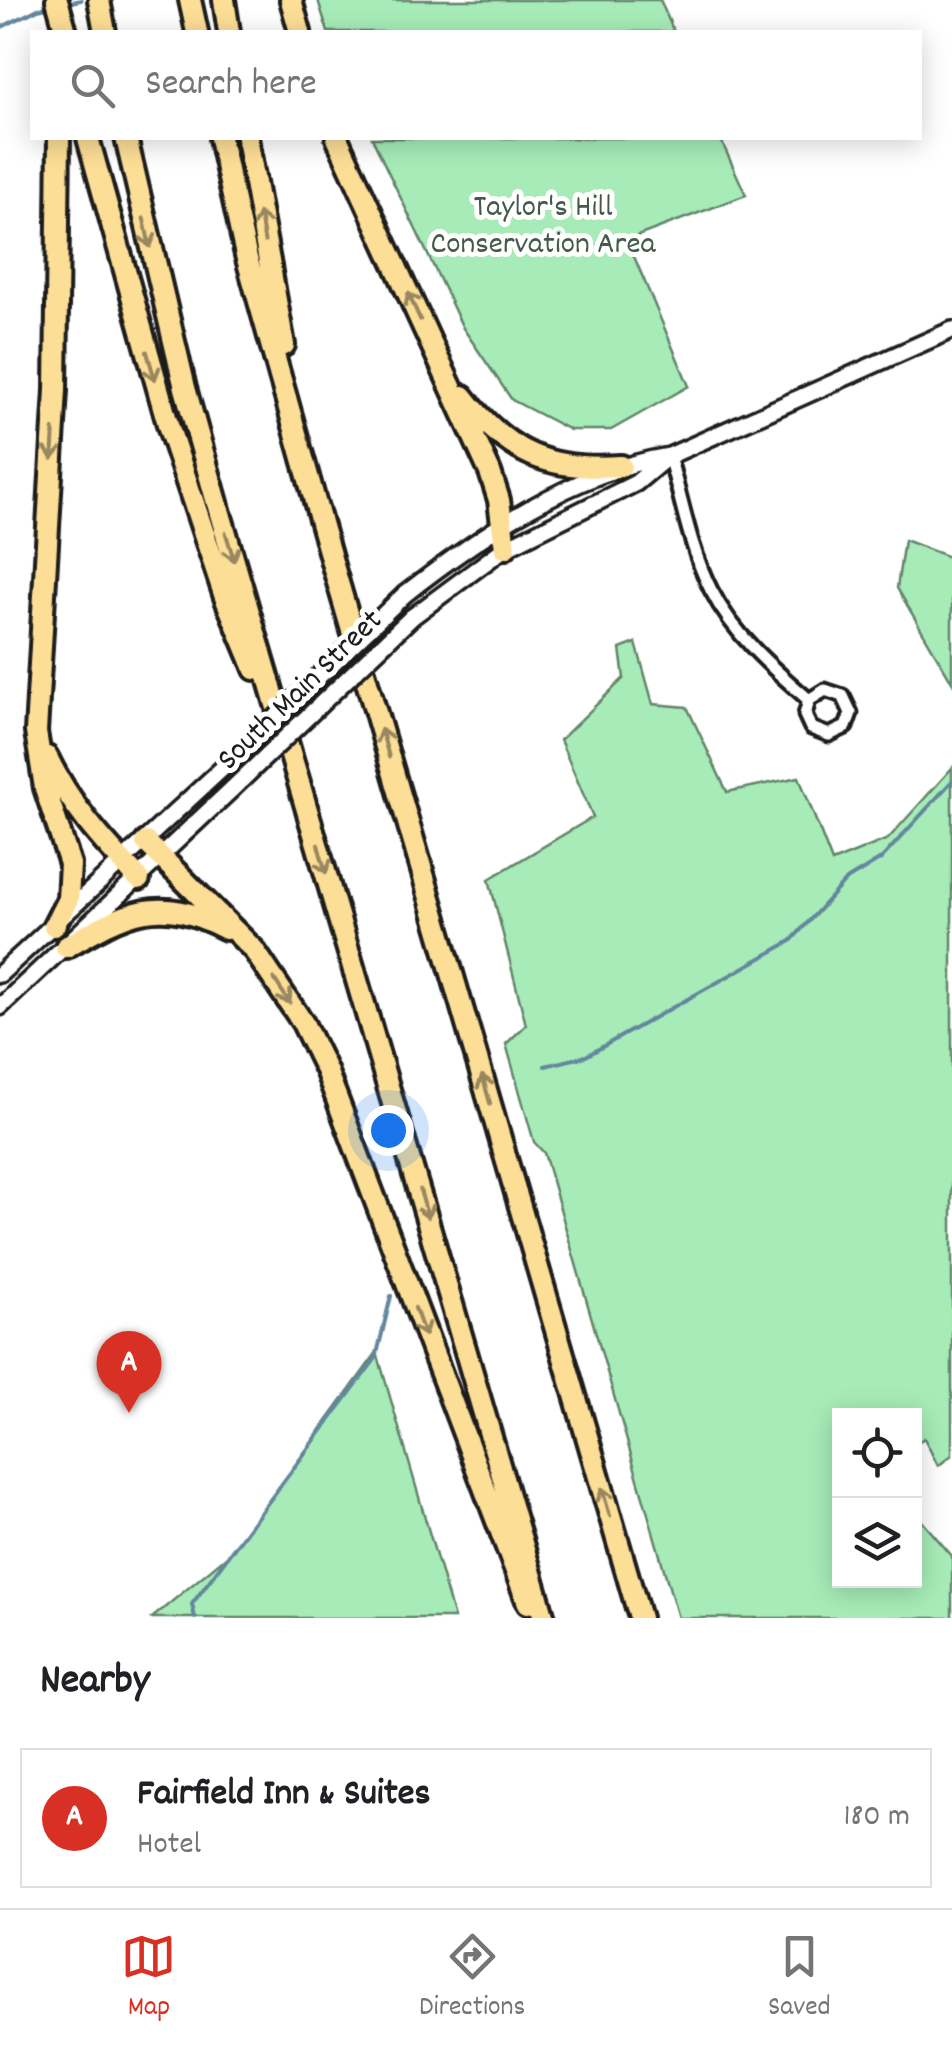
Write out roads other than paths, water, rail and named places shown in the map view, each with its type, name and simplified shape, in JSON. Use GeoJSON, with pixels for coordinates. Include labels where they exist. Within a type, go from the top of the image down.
{"type":"FeatureCollection","features":[{"type":"Feature","properties":{"kind":"highway"},"geometry":{"type":"LineString","coordinates":[[55,0],[59,28]]}},
{"type":"Feature","properties":{"kind":"highway"},"geometry":{"type":"LineString","coordinates":[[224,0],[230,30]]}},
{"type":"Feature","properties":{"kind":"highway"},"geometry":{"type":"LineString","coordinates":[[291,0],[299,30]]}},
{"type":"Feature","properties":{"kind":"highway"},"geometry":{"type":"LineString","coordinates":[[190,1],[197,30]]}},
{"type":"Feature","properties":{"kind":"highway"},"geometry":{"type":"LineString","coordinates":[[100,5],[105,30]]}},
{"type":"Feature","properties":{"kind":"highway"},"geometry":{"type":"LineString","coordinates":[[54,926],[68,898],[70,864],[45,788],[36,732],[56,390],[59,140]]}},
{"type":"Feature","properties":{"kind":"highway"},"geometry":{"type":"LineString","coordinates":[[89,140],[169,428],[248,656],[279,713]]}},
{"type":"Feature","properties":{"kind":"highway"},"geometry":{"type":"LineString","coordinates":[[126,140],[185,388],[544,1618]]}},
{"type":"Feature","properties":{"kind":"highway"},"geometry":{"type":"LineString","coordinates":[[220,140],[246,255],[332,562],[640,1618]]}},
{"type":"Feature","properties":{"kind":"highway"},"geometry":{"type":"LineString","coordinates":[[247,140],[274,299],[332,562]]}},
{"type":"Feature","properties":{"kind":"highway"},"geometry":{"type":"LineString","coordinates":[[339,140],[490,472],[505,548]]}},
{"type":"Feature","properties":{"kind":"highway"},"geometry":{"type":"LineString","coordinates":[[436,354],[452,382],[482,418],[537,458],[577,469],[621,466]]}},
{"type":"Feature","properties":{"kind":"highway"},"geometry":{"type":"LineString","coordinates":[[36,732],[64,792],[83,819],[139,879]]}},
{"type":"Feature","properties":{"kind":"highway"},"geometry":{"type":"LineString","coordinates":[[146,842],[242,938],[280,986],[326,1070],[534,1618]]}},
{"type":"Feature","properties":{"kind":"highway"},"geometry":{"type":"LineString","coordinates":[[66,948],[114,919],[136,911],[157,910],[208,919],[242,938]]}},
{"type":"Feature","properties":{"kind":"main road","name":"South Main Street"},"geometry":{"type":"LineString","coordinates":[[0,974],[124,863],[406,594],[448,560],[503,526],[621,466],[669,456],[952,330]]}},
{"type":"Feature","properties":{"kind":"main road","name":"South Main Street"},"geometry":{"type":"LineString","coordinates":[[0,1007],[412,617],[505,548],[636,483],[669,456]]}},
{"type":"Feature","properties":{"kind":"street"},"geometry":{"type":"LineString","coordinates":[[669,456],[696,552],[712,592],[752,648],[809,700]]}},
{"type":"Feature","properties":{"kind":"street"},"geometry":{"type":"LineString","coordinates":[[825,690],[839,693],[850,708],[846,727],[829,736],[815,731],[806,714],[809,700],[825,690]]}},
{"type":"Feature","properties":{"kind":"waterway"},"geometry":{"type":"LineString","coordinates":[[66,3],[81,0]]}},
{"type":"Feature","properties":{"kind":"waterway"},"geometry":{"type":"LineString","coordinates":[[0,28],[52,6]]}},
{"type":"Feature","properties":{"kind":"waterway"},"geometry":{"type":"LineString","coordinates":[[545,1066],[586,1056],[791,941],[845,881],[881,859],[952,781]]}},
{"type":"Feature","properties":{"kind":"waterway"},"geometry":{"type":"LineString","coordinates":[[195,1618],[192,1604],[376,1358],[391,1296]]}},
{"type":"Feature","properties":{"kind":"place","name":"Fairfield Inn & Suites"},"geometry":{"type":"Point","coordinates":[129,1413]}},
{"type":"Feature","properties":{"kind":"park label","name":"Taylor's Hill Conservation Area"},"geometry":{"type":"Point","coordinates":[543,222]}}]}
